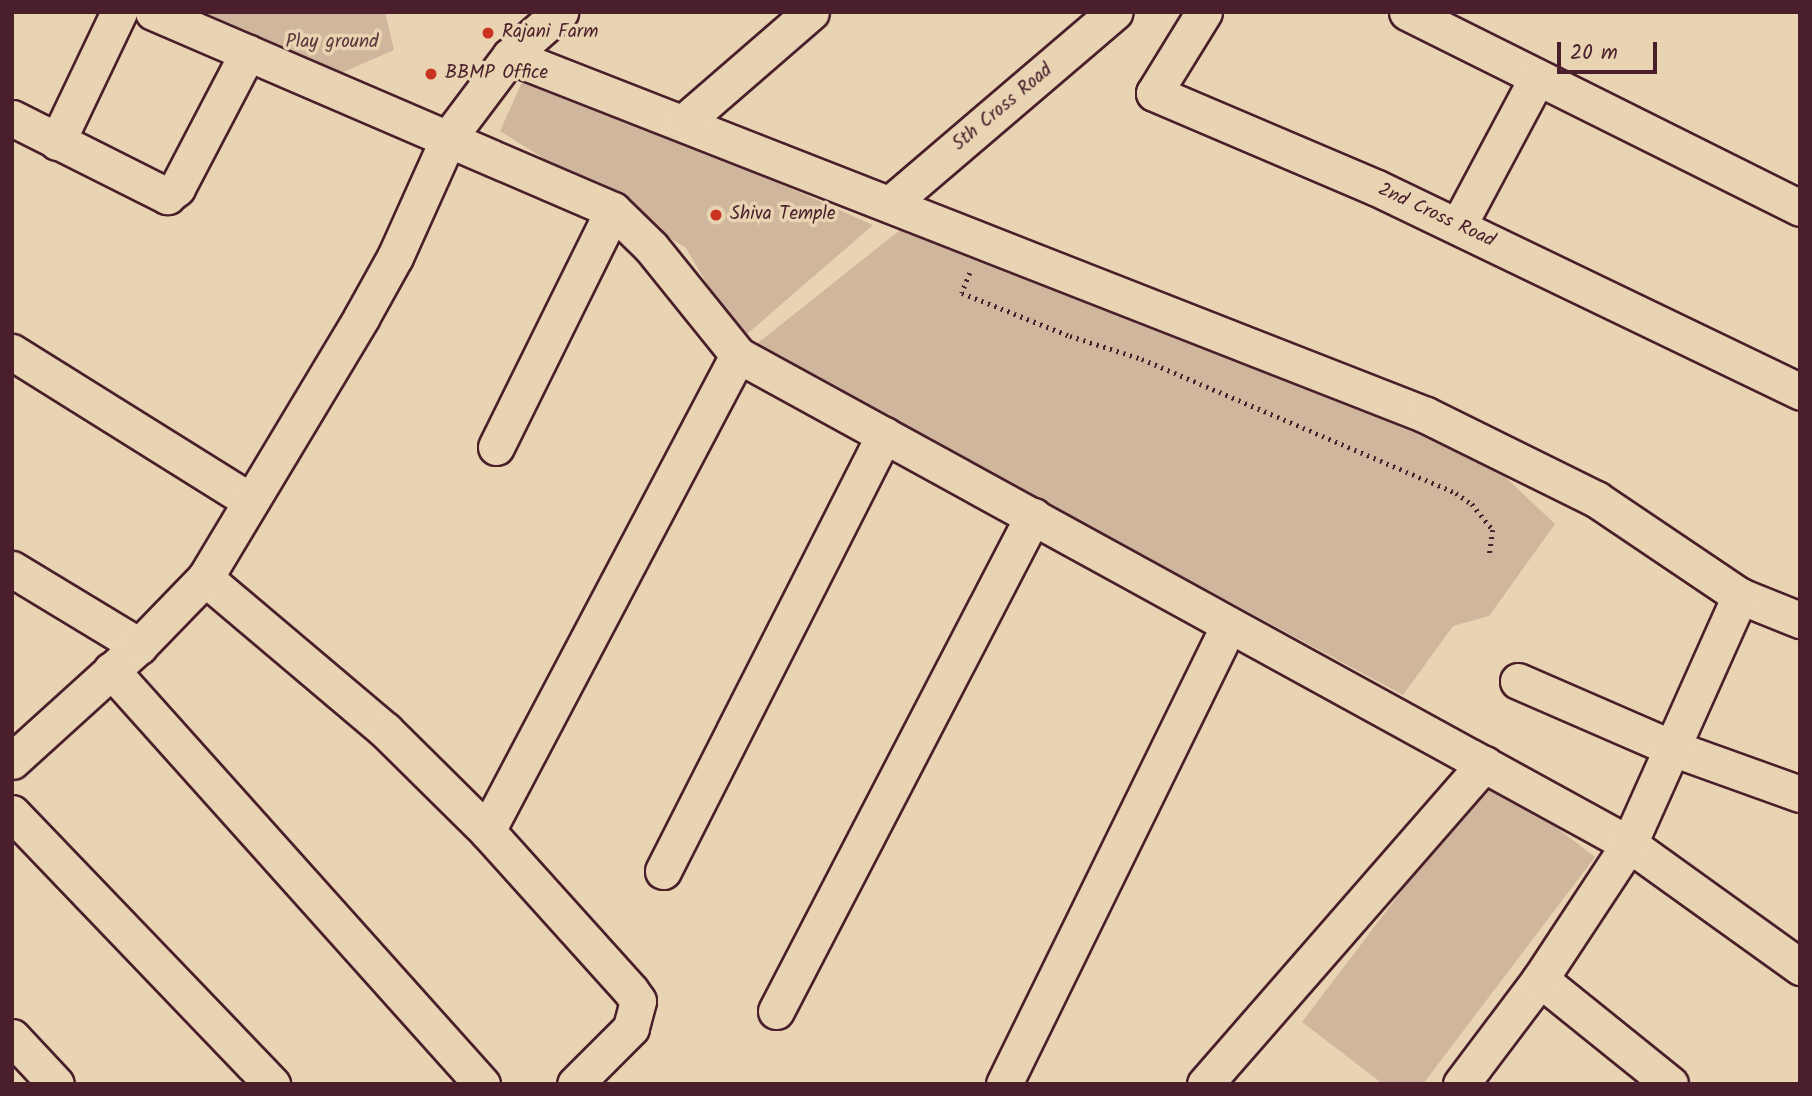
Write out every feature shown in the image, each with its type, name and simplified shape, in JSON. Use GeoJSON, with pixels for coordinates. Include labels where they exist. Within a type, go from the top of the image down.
{"type":"FeatureCollection","features":[{"type":"Feature","properties":{"kind":"street"},"geometry":{"type":"LineString","coordinates":[[57,142],[119,12]]}},
{"type":"Feature","properties":{"kind":"street"},"geometry":{"type":"LineString","coordinates":[[153,12],[449,137],[496,162],[613,210],[651,247],[738,355],[1629,844],[1800,967]]}},
{"type":"Feature","properties":{"kind":"street"},"geometry":{"type":"LineString","coordinates":[[12,761],[139,646],[205,578],[248,500],[395,257],[449,137],[510,56],[560,12]]}},
{"type":"Feature","properties":{"kind":"street"},"geometry":{"type":"LineString","coordinates":[[684,122],[811,12]]}},
{"type":"Feature","properties":{"kind":"street","name":"5th Cross Road"},"geometry":{"type":"LineString","coordinates":[[891,204],[1115,12]]}},
{"type":"Feature","properties":{"kind":"street","name":"2nd Cross Road"},"geometry":{"type":"LineString","coordinates":[[1205,12],[1154,93],[1258,135],[1458,226],[1800,392]]}},
{"type":"Feature","properties":{"kind":"street"},"geometry":{"type":"LineString","coordinates":[[1406,12],[1800,208]]}},
{"type":"Feature","properties":{"kind":"street"},"geometry":{"type":"LineString","coordinates":[[12,118],[167,197],[177,188],[248,52]]}},
{"type":"Feature","properties":{"kind":"street"},"geometry":{"type":"LineString","coordinates":[[510,56],[1426,415],[1511,454],[1596,499],[1740,596],[1800,620]]}},
{"type":"Feature","properties":{"kind":"street"},"geometry":{"type":"LineString","coordinates":[[1458,226],[1537,78]]}},
{"type":"Feature","properties":{"kind":"street"},"geometry":{"type":"LineString","coordinates":[[496,447],[613,210]]}},
{"type":"Feature","properties":{"kind":"street"},"geometry":{"type":"LineString","coordinates":[[12,352],[248,500]]}},
{"type":"Feature","properties":{"kind":"street"},"geometry":{"type":"LineString","coordinates":[[487,831],[738,355]]}},
{"type":"Feature","properties":{"kind":"street"},"geometry":{"type":"LineString","coordinates":[[663,871],[884,435]]}},
{"type":"Feature","properties":{"kind":"street"},"geometry":{"type":"LineString","coordinates":[[776,1011],[1033,516]]}},
{"type":"Feature","properties":{"kind":"street"},"geometry":{"type":"LineString","coordinates":[[12,569],[139,646]]}},
{"type":"Feature","properties":{"kind":"street"},"geometry":{"type":"LineString","coordinates":[[205,578],[385,730],[487,831],[638,1002],[631,1028],[575,1084]]}},
{"type":"Feature","properties":{"kind":"street"},"geometry":{"type":"LineString","coordinates":[[1461,1084],[1540,979],[1629,844],[1740,596]]}},
{"type":"Feature","properties":{"kind":"street"},"geometry":{"type":"LineString","coordinates":[[1004,1084],[1229,625]]}},
{"type":"Feature","properties":{"kind":"street"},"geometry":{"type":"LineString","coordinates":[[110,670],[482,1084]]}},
{"type":"Feature","properties":{"kind":"street"},"geometry":{"type":"LineString","coordinates":[[1518,681],[1672,748],[1800,794]]}},
{"type":"Feature","properties":{"kind":"street"},"geometry":{"type":"LineString","coordinates":[[1205,1084],[1483,764]]}},
{"type":"Feature","properties":{"kind":"street"},"geometry":{"type":"LineString","coordinates":[[12,813],[272,1084]]}},
{"type":"Feature","properties":{"kind":"street"},"geometry":{"type":"LineString","coordinates":[[1540,979],[1670,1084]]}},
{"type":"Feature","properties":{"kind":"street"},"geometry":{"type":"LineString","coordinates":[[12,1037],[56,1084]]}},
{"type":"Feature","properties":{"kind":"path"},"geometry":{"type":"LineString","coordinates":[[983,240],[962,293],[1070,336],[1142,359],[1457,493],[1472,504],[1493,530],[1489,557]]}},
{"type":"Feature","properties":{"kind":"green space","name":"Play ground"},"geometry":{"type":"Polygon","coordinates":[[[191,12],[385,12],[394,50],[332,77],[191,12]]]}},
{"type":"Feature","properties":{"kind":"green space"},"geometry":{"type":"Polygon","coordinates":[[[527,71],[873,225],[740,340],[686,248],[500,131],[527,71]]]}},
{"type":"Feature","properties":{"kind":"green space"},"geometry":{"type":"Polygon","coordinates":[[[905,226],[1479,452],[1555,524],[1489,616],[1453,626],[1403,695],[754,346],[905,226]]]}},
{"type":"Feature","properties":{"kind":"green space"},"geometry":{"type":"Polygon","coordinates":[[[1489,776],[1595,857],[1423,1084],[1383,1084],[1302,1022],[1489,776]]]}},
{"type":"Feature","properties":{"kind":"place","name":"Rajani Farm"},"geometry":{"type":"Point","coordinates":[488,33]}},
{"type":"Feature","properties":{"kind":"place","name":"BBMP Office"},"geometry":{"type":"Point","coordinates":[431,74]}},
{"type":"Feature","properties":{"kind":"place","name":"Shiva Temple"},"geometry":{"type":"Point","coordinates":[716,215]}}]}
